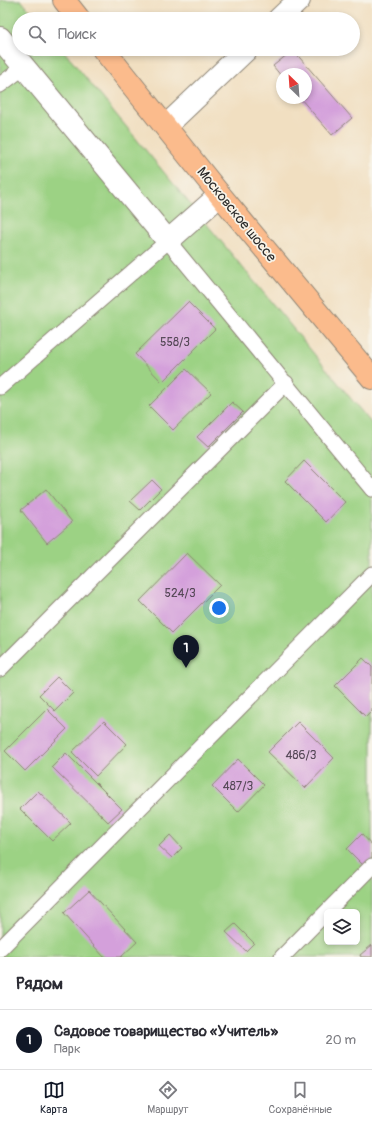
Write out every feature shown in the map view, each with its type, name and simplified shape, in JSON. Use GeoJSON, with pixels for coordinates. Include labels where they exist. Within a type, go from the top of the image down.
{"type":"FeatureCollection","features":[{"type":"Feature","properties":{"kind":"highway"},"geometry":{"type":"LineString","coordinates":[[64,0],[73,12]]}},
{"type":"Feature","properties":{"kind":"highway","name":"Московское шоссе"},"geometry":{"type":"LineString","coordinates":[[109,56],[220,194],[372,378]]}},
{"type":"Feature","properties":{"kind":"street"},"geometry":{"type":"LineString","coordinates":[[286,12],[299,0]]}},
{"type":"Feature","properties":{"kind":"street"},"geometry":{"type":"LineString","coordinates":[[0,38],[12,52]]}},
{"type":"Feature","properties":{"kind":"street"},"geometry":{"type":"LineString","coordinates":[[15,56],[168,241],[220,194]]}},
{"type":"Feature","properties":{"kind":"street"},"geometry":{"type":"LineString","coordinates":[[166,126],[241,56]]}},
{"type":"Feature","properties":{"kind":"lane"},"geometry":{"type":"LineString","coordinates":[[0,85],[24,67]]}},
{"type":"Feature","properties":{"kind":"lane"},"geometry":{"type":"LineString","coordinates":[[0,387],[168,241],[372,489]]}},
{"type":"Feature","properties":{"kind":"lane"},"geometry":{"type":"LineString","coordinates":[[0,669],[286,383]]}},
{"type":"Feature","properties":{"kind":"lane"},"geometry":{"type":"LineString","coordinates":[[0,949],[372,574]]}},
{"type":"Feature","properties":{"kind":"lane"},"geometry":{"type":"LineString","coordinates":[[282,957],[372,866]]}},
{"type":"Feature","properties":{"kind":"green space"},"geometry":{"type":"Polygon","coordinates":[[[0,0],[21,0],[31,12],[12,12],[12,56],[68,56],[372,424],[372,957],[0,957],[0,0]]]}},
{"type":"Feature","properties":{"kind":"building"},"geometry":{"type":"Polygon","coordinates":[[[286,56],[298,56],[309,68],[276,68],[276,70],[273,66],[286,56]]]}},
{"type":"Feature","properties":{"kind":"building"},"geometry":{"type":"Polygon","coordinates":[[[312,72],[352,118],[332,135],[305,104],[312,104],[312,72]]]}},
{"type":"Feature","properties":{"kind":"building"},"geometry":{"type":"Polygon","coordinates":[[[188,302],[215,329],[162,382],[135,354],[188,302]]]}},
{"type":"Feature","properties":{"kind":"building"},"geometry":{"type":"Polygon","coordinates":[[[186,369],[211,393],[173,430],[149,406],[186,369]]]}},
{"type":"Feature","properties":{"kind":"building"},"geometry":{"type":"Polygon","coordinates":[[[232,402],[243,412],[208,447],[197,437],[232,402]]]}},
{"type":"Feature","properties":{"kind":"building"},"geometry":{"type":"Polygon","coordinates":[[[304,461],[345,502],[326,522],[285,481],[304,461]]]}},
{"type":"Feature","properties":{"kind":"building"},"geometry":{"type":"Polygon","coordinates":[[[152,480],[161,489],[140,510],[130,501],[152,480]]]}},
{"type":"Feature","properties":{"kind":"building"},"geometry":{"type":"Polygon","coordinates":[[[46,489],[72,522],[47,543],[21,510],[46,489]]]}},
{"type":"Feature","properties":{"kind":"building"},"geometry":{"type":"Polygon","coordinates":[[[187,553],[220,585],[172,633],[140,601],[187,553]]]}},
{"type":"Feature","properties":{"kind":"building"},"geometry":{"type":"Polygon","coordinates":[[[363,658],[372,667],[372,711],[366,717],[335,686],[363,658]]]}},
{"type":"Feature","properties":{"kind":"building"},"geometry":{"type":"Polygon","coordinates":[[[57,677],[73,693],[55,711],[39,695],[57,677]]]}},
{"type":"Feature","properties":{"kind":"building"},"geometry":{"type":"Polygon","coordinates":[[[47,709],[67,729],[25,771],[5,751],[47,709]]]}},
{"type":"Feature","properties":{"kind":"building"},"geometry":{"type":"Polygon","coordinates":[[[104,721],[127,744],[96,776],[72,752],[104,721]]]}},
{"type":"Feature","properties":{"kind":"building"},"geometry":{"type":"Polygon","coordinates":[[[298,722],[334,758],[305,788],[268,752],[298,722]]]}},
{"type":"Feature","properties":{"kind":"building"},"geometry":{"type":"Polygon","coordinates":[[[66,753],[122,809],[108,822],[52,767],[66,753]]]}},
{"type":"Feature","properties":{"kind":"building"},"geometry":{"type":"Polygon","coordinates":[[[238,759],[264,785],[238,812],[212,786],[238,759]]]}},
{"type":"Feature","properties":{"kind":"building"},"geometry":{"type":"Polygon","coordinates":[[[38,791],[71,823],[52,841],[20,809],[38,791]]]}},
{"type":"Feature","properties":{"kind":"building"},"geometry":{"type":"Polygon","coordinates":[[[362,834],[372,845],[372,858],[364,866],[347,849],[362,834]]]}},
{"type":"Feature","properties":{"kind":"building"},"geometry":{"type":"Polygon","coordinates":[[[170,835],[182,848],[172,858],[159,846],[170,835]]]}},
{"type":"Feature","properties":{"kind":"building"},"geometry":{"type":"Polygon","coordinates":[[[89,890],[137,942],[121,957],[104,957],[64,913],[89,890]]]}},
{"type":"Feature","properties":{"kind":"building"},"geometry":{"type":"Polygon","coordinates":[[[235,924],[254,943],[246,951],[226,932],[235,924]]]}},
{"type":"Feature","properties":{"kind":"building"},"geometry":{"type":"Polygon","coordinates":[[[372,945],[372,957],[361,957],[360,955],[372,945]]]}},
{"type":"Feature","properties":{"kind":"place","name":"Садовое товарищество «Учитель»"},"geometry":{"type":"Point","coordinates":[186,668]}}]}
